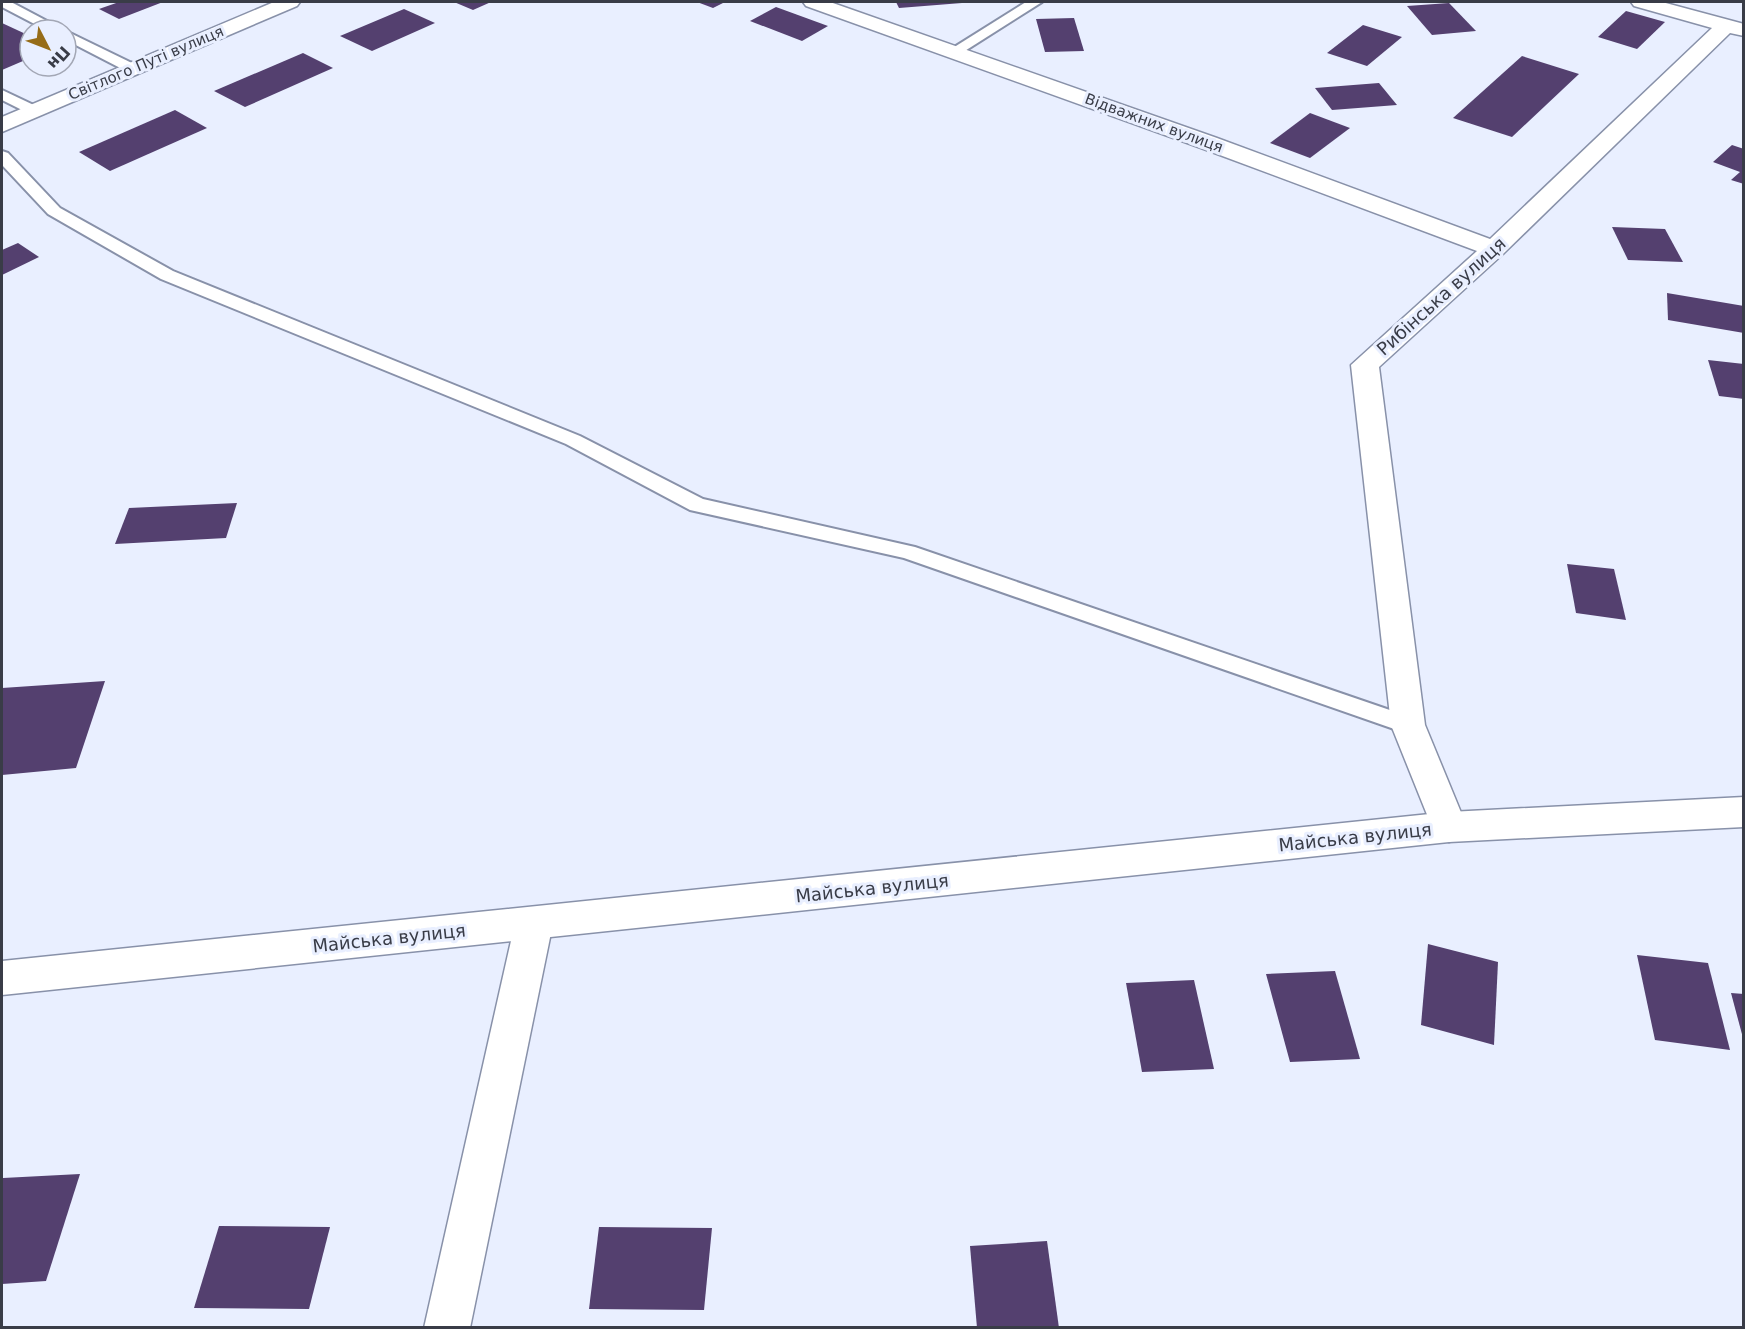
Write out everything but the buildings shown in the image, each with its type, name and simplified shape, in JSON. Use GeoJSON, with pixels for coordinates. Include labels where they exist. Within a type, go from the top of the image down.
{"type":"FeatureCollection","features":[{"type":"Feature","properties":{"kind":"street","name":"Світлого Путі вулиця"},"geometry":{"type":"LineString","coordinates":[[2,125],[290,2]]}},
{"type":"Feature","properties":{"kind":"street","name":"Відважних вулиця"},"geometry":{"type":"LineString","coordinates":[[813,2],[955,51],[1494,249]]}},
{"type":"Feature","properties":{"kind":"street"},"geometry":{"type":"LineString","coordinates":[[1641,2],[1735,27]]}},
{"type":"Feature","properties":{"kind":"street","name":"Рибінська вулиця"},"geometry":{"type":"LineString","coordinates":[[1449,827],[1408,725],[1365,364],[1494,249],[1735,27]]}},
{"type":"Feature","properties":{"kind":"street","name":"Майська вулиця"},"geometry":{"type":"LineString","coordinates":[[2,978],[1449,827],[1743,812]]}},
{"type":"Feature","properties":{"kind":"street"},"geometry":{"type":"LineString","coordinates":[[447,1328],[534,923]]}},
{"type":"Feature","properties":{"kind":"lane"},"geometry":{"type":"LineString","coordinates":[[2,2],[33,18]]}},
{"type":"Feature","properties":{"kind":"lane"},"geometry":{"type":"LineString","coordinates":[[955,51],[1035,2]]}},
{"type":"Feature","properties":{"kind":"lane"},"geometry":{"type":"LineString","coordinates":[[78,41],[133,69]]}},
{"type":"Feature","properties":{"kind":"lane"},"geometry":{"type":"LineString","coordinates":[[2,94],[35,111]]}},
{"type":"Feature","properties":{"kind":"lane"},"geometry":{"type":"LineString","coordinates":[[2,156],[54,211],[167,275],[573,440],[697,505],[908,552],[1408,725]]}}]}
